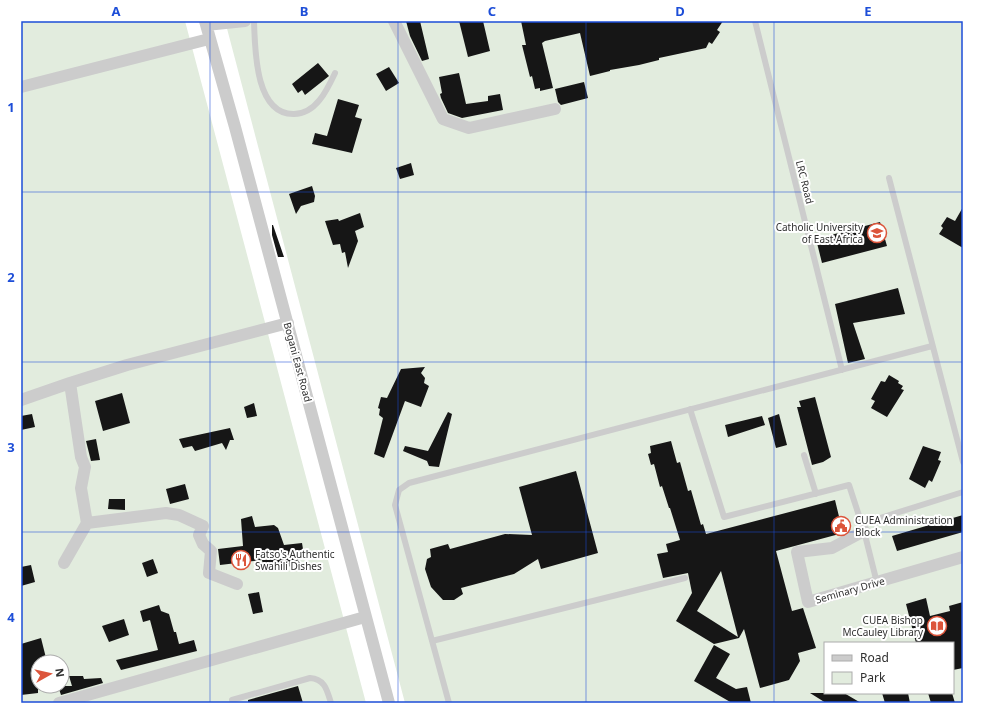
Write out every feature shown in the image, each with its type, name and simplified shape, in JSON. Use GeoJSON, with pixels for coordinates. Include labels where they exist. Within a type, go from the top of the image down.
{"type":"FeatureCollection","features":[{"type":"Feature","properties":{"kind":"street"},"geometry":{"type":"LineString","coordinates":[[205,23],[245,21]]}},
{"type":"Feature","properties":{"kind":"street"},"geometry":{"type":"LineString","coordinates":[[394,21],[443,119],[469,128],[555,109]]}},
{"type":"Feature","properties":{"kind":"street","name":"Bogani East Road"},"geometry":{"type":"LineString","coordinates":[[205,23],[236,127],[389,703]]}},
{"type":"Feature","properties":{"kind":"street"},"geometry":{"type":"LineString","coordinates":[[21,87],[209,39]]}},
{"type":"Feature","properties":{"kind":"street"},"geometry":{"type":"LineString","coordinates":[[21,400],[127,365],[288,323]]}},
{"type":"Feature","properties":{"kind":"street"},"geometry":{"type":"LineString","coordinates":[[64,563],[87,523],[81,488],[85,467],[81,457],[70,383]]}},
{"type":"Feature","properties":{"kind":"street"},"geometry":{"type":"LineString","coordinates":[[87,523],[166,513],[179,515],[203,526],[199,535],[203,544],[211,551],[209,573],[237,584]]}},
{"type":"Feature","properties":{"kind":"street","name":"Seminary Drive"},"geometry":{"type":"LineString","coordinates":[[863,527],[832,548],[798,552],[808,602],[963,557]]}},
{"type":"Feature","properties":{"kind":"street"},"geometry":{"type":"LineString","coordinates":[[59,703],[365,617]]}},
{"type":"Feature","properties":{"kind":"lane"},"geometry":{"type":"LineString","coordinates":[[254,21],[255,47],[260,77],[267,99],[276,110],[286,115],[299,114],[313,108],[327,90],[335,73]]}},
{"type":"Feature","properties":{"kind":"lane","name":"LRC Road"},"geometry":{"type":"LineString","coordinates":[[755,21],[842,370]]}},
{"type":"Feature","properties":{"kind":"lane"},"geometry":{"type":"LineString","coordinates":[[888,178],[963,462]]}},
{"type":"Feature","properties":{"kind":"lane"},"geometry":{"type":"LineString","coordinates":[[449,703],[395,505],[399,490],[409,483],[932,346]]}},
{"type":"Feature","properties":{"kind":"lane"},"geometry":{"type":"LineString","coordinates":[[690,409],[724,517],[849,485],[863,527],[877,583]]}},
{"type":"Feature","properties":{"kind":"lane"},"geometry":{"type":"LineString","coordinates":[[804,456],[816,494]]}},
{"type":"Feature","properties":{"kind":"lane"},"geometry":{"type":"LineString","coordinates":[[863,527],[963,492]]}},
{"type":"Feature","properties":{"kind":"lane"},"geometry":{"type":"LineString","coordinates":[[432,641],[686,578]]}},
{"type":"Feature","properties":{"kind":"lane"},"geometry":{"type":"LineString","coordinates":[[232,700],[310,678],[317,678],[323,682],[331,703]]}},
{"type":"Feature","properties":{"kind":"green space"},"geometry":{"type":"Polygon","coordinates":[[[21,21],[185,21],[366,703],[21,703],[21,21]]]}},
{"type":"Feature","properties":{"kind":"green space"},"geometry":{"type":"Polygon","coordinates":[[[225,21],[963,21],[963,703],[405,703],[225,21]]]}},
{"type":"Feature","properties":{"kind":"building"},"geometry":{"type":"Polygon","coordinates":[[[406,21],[420,21],[429,59],[422,61],[410,36],[406,21]]]}},
{"type":"Feature","properties":{"kind":"building"},"geometry":{"type":"Polygon","coordinates":[[[459,21],[483,21],[490,51],[468,57],[459,21]]]}},
{"type":"Feature","properties":{"kind":"building"},"geometry":{"type":"Polygon","coordinates":[[[521,21],[723,21],[717,30],[720,32],[712,44],[709,42],[706,48],[659,58],[659,60],[610,70],[590,76],[580,33],[545,41],[542,43],[553,88],[540,91],[540,88],[535,89],[532,76],[530,77],[522,45],[526,45],[521,21]]]}},
{"type":"Feature","properties":{"kind":"building"},"geometry":{"type":"Polygon","coordinates":[[[318,63],[329,76],[305,95],[302,90],[298,93],[292,84],[318,63]]]}},
{"type":"Feature","properties":{"kind":"building"},"geometry":{"type":"Polygon","coordinates":[[[389,67],[399,83],[386,91],[376,74],[389,67]]]}},
{"type":"Feature","properties":{"kind":"building"},"geometry":{"type":"Polygon","coordinates":[[[459,73],[466,104],[488,101],[488,96],[500,94],[503,110],[462,118],[448,113],[440,94],[442,93],[439,77],[459,73]]]}},
{"type":"Feature","properties":{"kind":"building"},"geometry":{"type":"Polygon","coordinates":[[[584,82],[588,98],[561,105],[558,102],[555,89],[584,82]]]}},
{"type":"Feature","properties":{"kind":"building"},"geometry":{"type":"Polygon","coordinates":[[[338,99],[359,105],[355,117],[362,119],[352,153],[312,144],[315,133],[327,136],[338,99]]]}},
{"type":"Feature","properties":{"kind":"building"},"geometry":{"type":"Polygon","coordinates":[[[411,163],[414,175],[400,179],[396,168],[411,163]]]}},
{"type":"Feature","properties":{"kind":"building"},"geometry":{"type":"Polygon","coordinates":[[[312,186],[315,196],[314,202],[301,206],[296,214],[289,194],[312,186]]]}},
{"type":"Feature","properties":{"kind":"building"},"geometry":{"type":"Polygon","coordinates":[[[963,207],[963,248],[939,234],[943,228],[941,226],[947,217],[955,221],[963,207]]]}},
{"type":"Feature","properties":{"kind":"building"},"geometry":{"type":"Polygon","coordinates":[[[360,213],[364,227],[355,231],[358,241],[348,268],[345,252],[342,253],[340,244],[333,245],[325,221],[338,219],[339,221],[360,213]]]}},
{"type":"Feature","properties":{"kind":"building"},"geometry":{"type":"Polygon","coordinates":[[[880,222],[887,246],[822,263],[816,239],[880,222]]]}},
{"type":"Feature","properties":{"kind":"building"},"geometry":{"type":"Polygon","coordinates":[[[272,225],[284,257],[278,257],[272,235],[272,225]]]}},
{"type":"Feature","properties":{"kind":"building"},"geometry":{"type":"Polygon","coordinates":[[[898,288],[905,314],[853,323],[865,359],[848,363],[835,304],[898,288]]]}},
{"type":"Feature","properties":{"kind":"building"},"geometry":{"type":"Polygon","coordinates":[[[425,367],[421,373],[425,378],[424,383],[429,386],[421,407],[405,401],[384,458],[374,454],[383,418],[379,415],[380,409],[378,408],[381,397],[387,398],[401,369],[425,367]]]}},
{"type":"Feature","properties":{"kind":"building"},"geometry":{"type":"Polygon","coordinates":[[[889,375],[899,381],[898,383],[903,386],[901,389],[904,390],[887,417],[871,408],[875,401],[871,399],[881,381],[885,382],[889,375]]]}},
{"type":"Feature","properties":{"kind":"building"},"geometry":{"type":"Polygon","coordinates":[[[122,393],[130,423],[103,431],[95,401],[122,393]]]}},
{"type":"Feature","properties":{"kind":"building"},"geometry":{"type":"Polygon","coordinates":[[[815,397],[831,457],[823,462],[812,465],[797,407],[801,407],[799,401],[815,397]]]}},
{"type":"Feature","properties":{"kind":"building"},"geometry":{"type":"Polygon","coordinates":[[[254,403],[257,416],[247,418],[244,407],[254,403]]]}},
{"type":"Feature","properties":{"kind":"building"},"geometry":{"type":"Polygon","coordinates":[[[448,412],[452,414],[439,467],[429,466],[427,461],[403,451],[405,446],[428,451],[448,412]]]}},
{"type":"Feature","properties":{"kind":"building"},"geometry":{"type":"Polygon","coordinates":[[[32,414],[35,427],[21,430],[21,416],[32,414]]]}},
{"type":"Feature","properties":{"kind":"building"},"geometry":{"type":"Polygon","coordinates":[[[779,414],[787,445],[776,448],[768,418],[779,414]]]}},
{"type":"Feature","properties":{"kind":"building"},"geometry":{"type":"Polygon","coordinates":[[[762,416],[765,425],[728,437],[725,425],[762,416]]]}},
{"type":"Feature","properties":{"kind":"building"},"geometry":{"type":"Polygon","coordinates":[[[230,428],[234,440],[230,440],[226,450],[222,443],[195,451],[192,446],[183,448],[179,439],[230,428]]]}},
{"type":"Feature","properties":{"kind":"building"},"geometry":{"type":"Polygon","coordinates":[[[96,439],[100,460],[91,461],[86,441],[96,439]]]}},
{"type":"Feature","properties":{"kind":"building"},"geometry":{"type":"Polygon","coordinates":[[[671,441],[677,463],[680,462],[688,491],[691,490],[701,525],[703,524],[706,534],[835,500],[843,533],[776,551],[792,611],[803,608],[816,648],[798,653],[800,661],[789,680],[760,688],[744,629],[739,638],[714,644],[676,621],[692,593],[688,573],[663,578],[657,554],[668,552],[666,544],[680,540],[662,486],[660,487],[654,464],[651,465],[648,454],[651,453],[650,446],[671,441]],[[721,571],[697,611],[738,637],[721,571]]]}},
{"type":"Feature","properties":{"kind":"building"},"geometry":{"type":"Polygon","coordinates":[[[923,446],[941,452],[938,460],[941,461],[932,482],[929,480],[925,488],[909,479],[923,446]]]}},
{"type":"Feature","properties":{"kind":"building"},"geometry":{"type":"Polygon","coordinates":[[[576,471],[598,553],[541,569],[538,559],[514,574],[461,588],[463,594],[454,600],[443,600],[431,587],[425,569],[427,559],[431,557],[430,549],[448,544],[450,549],[505,534],[532,535],[519,487],[576,471]]]}},
{"type":"Feature","properties":{"kind":"building"},"geometry":{"type":"Polygon","coordinates":[[[185,484],[189,499],[170,504],[166,489],[185,484]]]}},
{"type":"Feature","properties":{"kind":"building"},"geometry":{"type":"Polygon","coordinates":[[[109,499],[125,499],[125,510],[108,509],[109,499]]]}},
{"type":"Feature","properties":{"kind":"building"},"geometry":{"type":"Polygon","coordinates":[[[963,515],[963,532],[897,551],[892,536],[926,526],[925,523],[931,521],[945,518],[946,520],[963,515]]]}},
{"type":"Feature","properties":{"kind":"building"},"geometry":{"type":"Polygon","coordinates":[[[252,516],[255,527],[274,525],[278,528],[284,545],[302,543],[304,555],[299,557],[299,565],[264,570],[262,560],[220,565],[218,549],[243,546],[241,519],[252,516]]]}},
{"type":"Feature","properties":{"kind":"building"},"geometry":{"type":"Polygon","coordinates":[[[153,559],[158,573],[147,577],[142,563],[153,559]]]}},
{"type":"Feature","properties":{"kind":"building"},"geometry":{"type":"Polygon","coordinates":[[[31,565],[35,582],[21,586],[21,567],[31,565]]]}},
{"type":"Feature","properties":{"kind":"building"},"geometry":{"type":"Polygon","coordinates":[[[259,592],[263,612],[253,614],[248,594],[259,592]]]}},
{"type":"Feature","properties":{"kind":"building","name":"CUEA Bishop McCauley Library"},"geometry":{"type":"Polygon","coordinates":[[[926,598],[930,616],[950,611],[949,606],[963,602],[963,668],[954,670],[954,642],[916,642],[906,604],[926,598]]]}},
{"type":"Feature","properties":{"kind":"building"},"geometry":{"type":"Polygon","coordinates":[[[159,605],[161,611],[169,614],[179,644],[194,640],[197,651],[121,670],[116,660],[158,650],[150,620],[143,622],[140,611],[159,605]]]}},
{"type":"Feature","properties":{"kind":"building"},"geometry":{"type":"Polygon","coordinates":[[[124,619],[129,635],[109,642],[102,626],[124,619]]]}},
{"type":"Feature","properties":{"kind":"building"},"geometry":{"type":"Polygon","coordinates":[[[41,638],[45,654],[30,654],[30,694],[21,695],[21,644],[41,638]]]}},
{"type":"Feature","properties":{"kind":"building"},"geometry":{"type":"Polygon","coordinates":[[[714,645],[730,654],[716,678],[736,689],[747,687],[751,703],[732,703],[694,681],[714,645]]]}},
{"type":"Feature","properties":{"kind":"building"},"geometry":{"type":"Polygon","coordinates":[[[70,676],[83,676],[84,679],[101,678],[103,683],[70,692],[70,686],[72,686],[70,676]]]}},
{"type":"Feature","properties":{"kind":"building"},"geometry":{"type":"Polygon","coordinates":[[[298,686],[303,703],[248,703],[248,700],[298,686]]]}},
{"type":"Feature","properties":{"kind":"building"},"geometry":{"type":"Polygon","coordinates":[[[810,693],[846,694],[861,703],[826,703],[810,693]]]}},
{"type":"Feature","properties":{"kind":"building"},"geometry":{"type":"Polygon","coordinates":[[[882,694],[908,694],[910,703],[885,703],[882,694]]]}},
{"type":"Feature","properties":{"kind":"building"},"geometry":{"type":"Polygon","coordinates":[[[928,694],[952,694],[955,703],[931,703],[928,694]]]}},
{"type":"Feature","properties":{"kind":"place","name":"Catholic University of East Africa"},"geometry":{"type":"Point","coordinates":[877,233]}},
{"type":"Feature","properties":{"kind":"place","name":"CUEA Administration Block"},"geometry":{"type":"Point","coordinates":[841,526]}},
{"type":"Feature","properties":{"kind":"place","name":"Fatso's Authentic Swahili Dishes"},"geometry":{"type":"Point","coordinates":[241,560]}},
{"type":"Feature","properties":{"kind":"place","name":"CUEA Bishop McCauley Library"},"geometry":{"type":"Point","coordinates":[937,626]}}]}
